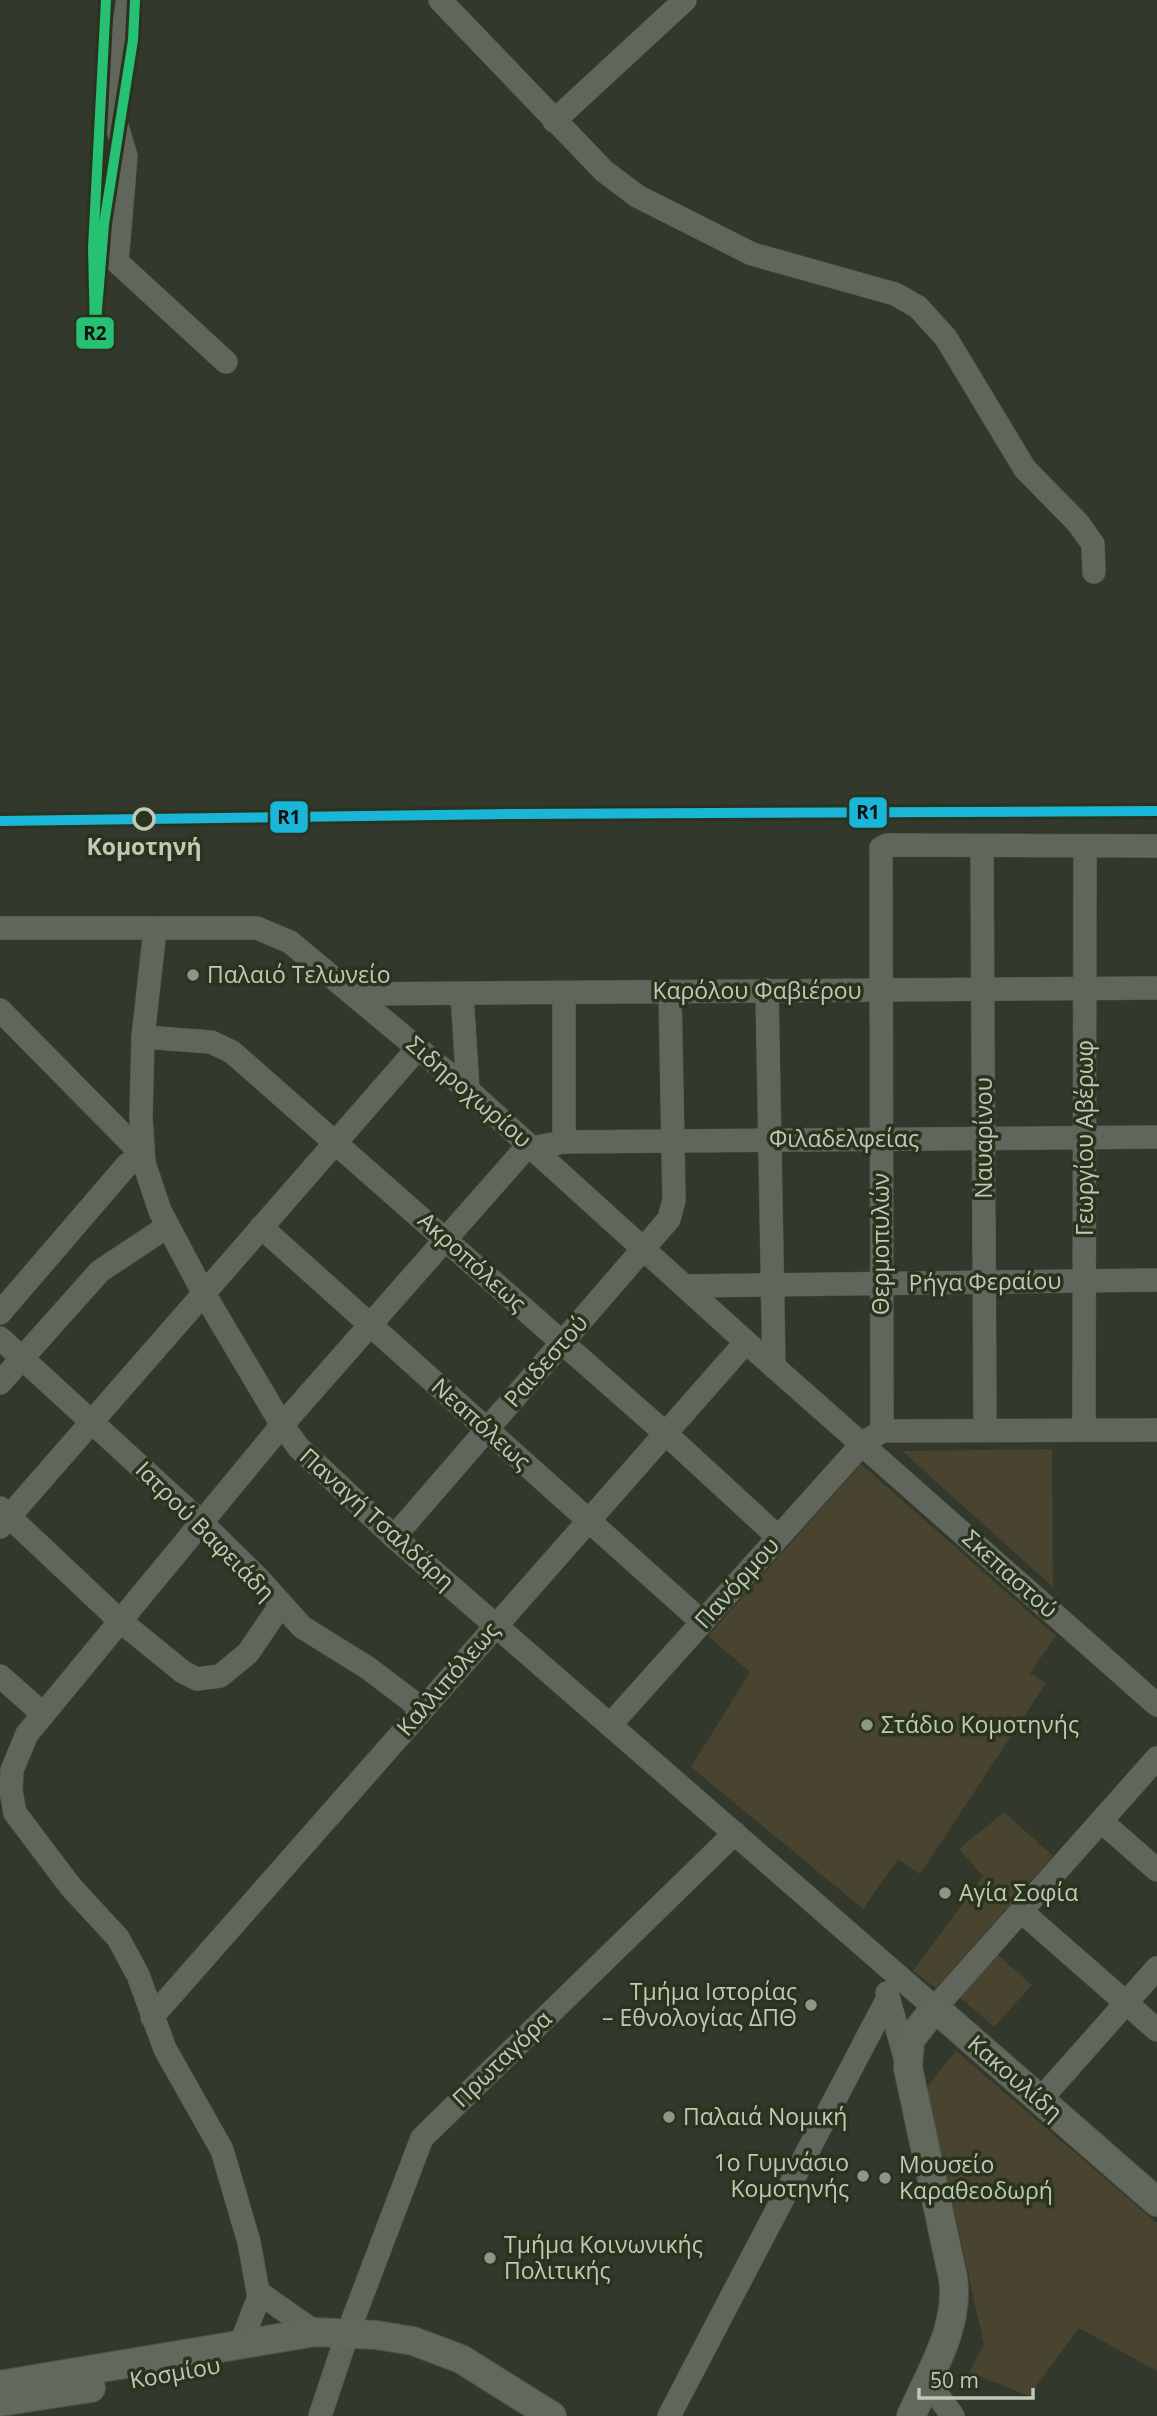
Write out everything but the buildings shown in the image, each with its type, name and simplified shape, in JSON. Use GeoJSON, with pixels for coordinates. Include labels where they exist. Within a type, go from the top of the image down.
{"type":"FeatureCollection","features":[{"type":"Feature","properties":{"kind":"main road"},"geometry":{"type":"LineString","coordinates":[[911,2416],[953,2316],[955,2292],[908,2068],[910,2040],[935,2008]]}},
{"type":"Feature","properties":{"kind":"main road","name":"Κακουλίδη"},"geometry":{"type":"LineString","coordinates":[[935,2008],[1155,2198]]}},
{"type":"Feature","properties":{"kind":"main road","name":"Κοσμίου"},"geometry":{"type":"LineString","coordinates":[[12,2401],[240,2346],[315,2332],[387,2336],[428,2345],[479,2369],[523,2407],[552,2416]]}},
{"type":"Feature","properties":{"kind":"main road","name":"Κοσμίου"},"geometry":{"type":"LineString","coordinates":[[12,2401],[314,2350],[346,2335]]}},
{"type":"Feature","properties":{"kind":"street"},"geometry":{"type":"LineString","coordinates":[[128,0],[114,85],[115,120],[126,156],[117,262],[226,362]]}},
{"type":"Feature","properties":{"kind":"street"},"geometry":{"type":"LineString","coordinates":[[440,0],[604,171],[637,196],[752,254],[895,295],[918,307],[946,338],[1026,469],[1078,523],[1093,544],[1094,572]]}},
{"type":"Feature","properties":{"kind":"street"},"geometry":{"type":"LineString","coordinates":[[554,121],[685,0]]}},
{"type":"Feature","properties":{"kind":"street","name":"Θερμοπυλών"},"geometry":{"type":"LineString","coordinates":[[873,1437],[881,1284],[881,848],[887,845],[982,846]]}},
{"type":"Feature","properties":{"kind":"street"},"geometry":{"type":"LineString","coordinates":[[982,846],[1157,846]]}},
{"type":"Feature","properties":{"kind":"street","name":"Ναυαρίνου"},"geometry":{"type":"LineString","coordinates":[[982,846],[985,1430]]}},
{"type":"Feature","properties":{"kind":"street","name":"Γεωργίου Αβέρωφ"},"geometry":{"type":"LineString","coordinates":[[1084,1430],[1085,846]]}},
{"type":"Feature","properties":{"kind":"street","name":"Σιδηροχωρίου"},"geometry":{"type":"LineString","coordinates":[[0,928],[257,928],[275,933],[356,994],[468,1090],[774,1367],[873,1437]]}},
{"type":"Feature","properties":{"kind":"street","name":"Παναγή Τσαλδάρη"},"geometry":{"type":"LineString","coordinates":[[155,930],[143,1037],[142,1154],[150,1185],[168,1226],[203,1292],[282,1425],[299,1448],[394,1537],[878,1956]]}},
{"type":"Feature","properties":{"kind":"street","name":"Καρόλου Φαβιέρου"},"geometry":{"type":"LineString","coordinates":[[356,994],[1157,988]]}},
{"type":"Feature","properties":{"kind":"street"},"geometry":{"type":"LineString","coordinates":[[766,990],[774,1367]]}},
{"type":"Feature","properties":{"kind":"street","name":"Ραιδεστού"},"geometry":{"type":"LineString","coordinates":[[394,1537],[666,1223],[673,1209],[670,991]]}},
{"type":"Feature","properties":{"kind":"street"},"geometry":{"type":"LineString","coordinates":[[564,993],[564,1142]]}},
{"type":"Feature","properties":{"kind":"street"},"geometry":{"type":"LineString","coordinates":[[462,994],[468,1090]]}},
{"type":"Feature","properties":{"kind":"street"},"geometry":{"type":"LineString","coordinates":[[0,1010],[142,1154],[127,1165],[0,1314]]}},
{"type":"Feature","properties":{"kind":"street","name":"Ακροπόλεως"},"geometry":{"type":"LineString","coordinates":[[143,1037],[206,1041],[223,1046],[665,1433],[778,1536]]}},
{"type":"Feature","properties":{"kind":"street"},"geometry":{"type":"LineString","coordinates":[[280,1606],[248,1653],[220,1676],[205,1680],[183,1672],[119,1620],[3,1517],[418,1048]]}},
{"type":"Feature","properties":{"kind":"street","name":"Φιλαδελφείας"},"geometry":{"type":"LineString","coordinates":[[532,1146],[564,1142],[1157,1137]]}},
{"type":"Feature","properties":{"kind":"street"},"geometry":{"type":"LineString","coordinates":[[240,2346],[260,2294],[249,2242],[222,2150],[181,2078],[152,2017],[138,1975],[118,1938],[71,1887],[15,1813],[11,1791],[12,1770],[18,1751],[42,1713],[119,1620],[282,1425],[444,1238],[514,1158],[532,1146]]}},
{"type":"Feature","properties":{"kind":"street"},"geometry":{"type":"LineString","coordinates":[[0,1383],[100,1271],[168,1226]]}},
{"type":"Feature","properties":{"kind":"street","name":"Νεαπόλεως"},"geometry":{"type":"LineString","coordinates":[[261,1227],[702,1622]]}},
{"type":"Feature","properties":{"kind":"street","name":"Ρήγα Φεραίου"},"geometry":{"type":"LineString","coordinates":[[687,1286],[1157,1280]]}},
{"type":"Feature","properties":{"kind":"street","name":"Ιατρού Βαφειάδη"},"geometry":{"type":"LineString","coordinates":[[0,1338],[202,1523],[312,1636],[368,1668],[422,1709]]}},
{"type":"Feature","properties":{"kind":"street","name":"Καλλιπόλεως"},"geometry":{"type":"LineString","coordinates":[[152,2017],[746,1342]]}},
{"type":"Feature","properties":{"kind":"street"},"geometry":{"type":"LineString","coordinates":[[873,1437],[985,1430],[1157,1430]]}},
{"type":"Feature","properties":{"kind":"street","name":"Πανόρμου"},"geometry":{"type":"LineString","coordinates":[[611,1724],[778,1536],[873,1437]]}},
{"type":"Feature","properties":{"kind":"street","name":"Σκεπαστού"},"geometry":{"type":"LineString","coordinates":[[873,1437],[1157,1705]]}},
{"type":"Feature","properties":{"kind":"street"},"geometry":{"type":"LineString","coordinates":[[0,1676],[42,1713]]}},
{"type":"Feature","properties":{"kind":"street"},"geometry":{"type":"LineString","coordinates":[[935,2008],[1157,1758]]}},
{"type":"Feature","properties":{"kind":"street"},"geometry":{"type":"LineString","coordinates":[[1101,1821],[1157,1870]]}},
{"type":"Feature","properties":{"kind":"street","name":"Πρωταγόρα"},"geometry":{"type":"LineString","coordinates":[[320,2416],[346,2335],[415,2151],[425,2134],[735,1833]]}},
{"type":"Feature","properties":{"kind":"street"},"geometry":{"type":"LineString","coordinates":[[1021,1911],[1157,2030]]}},
{"type":"Feature","properties":{"kind":"street"},"geometry":{"type":"LineString","coordinates":[[878,1956],[908,2068]]}},
{"type":"Feature","properties":{"kind":"street","name":"Κακουλίδη"},"geometry":{"type":"LineString","coordinates":[[878,1956],[935,2008]]}},
{"type":"Feature","properties":{"kind":"street"},"geometry":{"type":"LineString","coordinates":[[1040,2100],[1157,1968]]}},
{"type":"Feature","properties":{"kind":"street"},"geometry":{"type":"LineString","coordinates":[[669,2416],[888,1998]]}},
{"type":"Feature","properties":{"kind":"street"},"geometry":{"type":"LineString","coordinates":[[260,2294],[315,2332]]}},
{"type":"Feature","properties":{"kind":"street"},"geometry":{"type":"LineString","coordinates":[[934,2364],[938,2396],[953,2416]]}},
{"type":"Feature","properties":{"kind":"shaded area"},"geometry":{"type":"Polygon","coordinates":[[[1052,1449],[1053,1587],[902,1451],[1052,1449]]]}},
{"type":"Feature","properties":{"kind":"shaded area","name":"Στάδιο Κομοτηνής"},"geometry":{"type":"Polygon","coordinates":[[[861,1464],[1056,1636],[1030,1673],[1046,1683],[920,1874],[898,1859],[863,1909],[691,1767],[750,1672],[708,1636],[861,1464]]]}},
{"type":"Feature","properties":{"kind":"shaded area"},"geometry":{"type":"Polygon","coordinates":[[[1004,1812],[1053,1856],[936,1988],[913,1971],[983,1876],[959,1849],[1004,1812]]]}},
{"type":"Feature","properties":{"kind":"shaded area"},"geometry":{"type":"Polygon","coordinates":[[[993,1951],[1032,1985],[994,2027],[956,1994],[993,1951]]]}},
{"type":"Feature","properties":{"kind":"shaded area"},"geometry":{"type":"Polygon","coordinates":[[[956,2051],[1157,2223],[1157,2371],[1079,2328],[1029,2396],[969,2372],[984,2345],[927,2087],[956,2051]]]}},
{"type":"Feature","properties":{"kind":"transit line","name":"R2"},"geometry":{"type":"LineString","coordinates":[[106,0],[93,248],[95,334],[104,224],[133,40],[135,0]]}},
{"type":"Feature","properties":{"kind":"transit line","name":"R1"},"geometry":{"type":"LineString","coordinates":[[0,821],[514,814],[1157,811]]}},
{"type":"Feature","properties":{"kind":"place","name":"Κομοτηνή"},"geometry":{"type":"Point","coordinates":[144,819]}},
{"type":"Feature","properties":{"kind":"place","name":"Παλαιό Τελωνείο"},"geometry":{"type":"Point","coordinates":[193,975]}},
{"type":"Feature","properties":{"kind":"place","name":"Στάδιο Κομοτηνής"},"geometry":{"type":"Point","coordinates":[867,1725]}},
{"type":"Feature","properties":{"kind":"place","name":"Αγία Σοφία"},"geometry":{"type":"Point","coordinates":[945,1893]}},
{"type":"Feature","properties":{"kind":"place","name":"Τμήμα Ιστορίας – Εθνολογίας ΔΠΘ"},"geometry":{"type":"Point","coordinates":[811,2005]}},
{"type":"Feature","properties":{"kind":"place","name":"Παλαιά Νομική"},"geometry":{"type":"Point","coordinates":[669,2117]}},
{"type":"Feature","properties":{"kind":"place","name":"1ο Γυμνάσιο Κομοτηνής"},"geometry":{"type":"Point","coordinates":[863,2176]}},
{"type":"Feature","properties":{"kind":"place","name":"Μουσείο Καραθεοδωρή"},"geometry":{"type":"Point","coordinates":[885,2178]}},
{"type":"Feature","properties":{"kind":"place","name":"Τμήμα Κοινωνικής Πολιτικής"},"geometry":{"type":"Point","coordinates":[490,2258]}}]}
